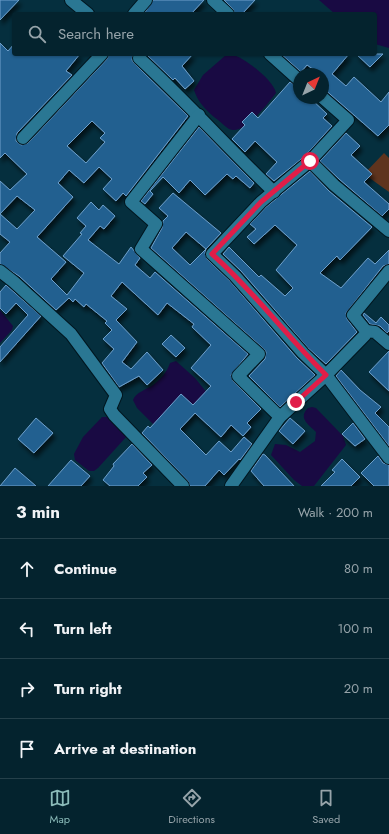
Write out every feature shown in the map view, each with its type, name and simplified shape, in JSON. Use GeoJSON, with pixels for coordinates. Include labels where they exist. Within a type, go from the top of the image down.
{"type":"FeatureCollection","features":[{"type":"Feature","properties":{"kind":"street"},"geometry":{"type":"LineString","coordinates":[[71,0],[86,12]]}},
{"type":"Feature","properties":{"kind":"street"},"geometry":{"type":"LineString","coordinates":[[136,12],[146,0]]}},
{"type":"Feature","properties":{"kind":"street"},"geometry":{"type":"LineString","coordinates":[[213,0],[226,12]]}},
{"type":"Feature","properties":{"kind":"street"},"geometry":{"type":"LineString","coordinates":[[23,138],[100,56]]}},
{"type":"Feature","properties":{"kind":"street"},"geometry":{"type":"LineString","coordinates":[[272,56],[293,75]]}},
{"type":"Feature","properties":{"kind":"street"},"geometry":{"type":"LineString","coordinates":[[139,58],[199,115],[247,166],[274,192]]}},
{"type":"Feature","properties":{"kind":"street"},"geometry":{"type":"LineString","coordinates":[[329,103],[348,120],[310,161],[247,216],[212,254],[235,276],[294,343],[326,375],[389,458]]}},
{"type":"Feature","properties":{"kind":"street"},"geometry":{"type":"LineString","coordinates":[[199,115],[131,202],[156,224],[141,249],[259,354],[238,376],[280,417]]}},
{"type":"Feature","properties":{"kind":"street"},"geometry":{"type":"LineString","coordinates":[[310,161],[334,185],[389,231]]}},
{"type":"Feature","properties":{"kind":"street"},"geometry":{"type":"LineString","coordinates":[[389,270],[353,315],[366,331],[375,332],[389,344]]}},
{"type":"Feature","properties":{"kind":"street"},"geometry":{"type":"LineString","coordinates":[[0,271],[71,334],[116,395],[110,409],[114,415],[183,486]]}},
{"type":"Feature","properties":{"kind":"street"},"geometry":{"type":"LineString","coordinates":[[231,486],[280,417],[326,375],[360,341],[366,331]]}},
{"type":"Feature","properties":{"kind":"shaded area"},"geometry":{"type":"Polygon","coordinates":[[[319,0],[389,0],[389,48],[377,45],[377,12],[333,12],[319,0]]]}},
{"type":"Feature","properties":{"kind":"shaded area"},"geometry":{"type":"Polygon","coordinates":[[[225,56],[236,56],[253,66],[265,77],[276,93],[262,111],[242,128],[235,130],[229,129],[208,111],[200,102],[194,90],[203,75],[225,56]]]}},
{"type":"Feature","properties":{"kind":"shaded area"},"geometry":{"type":"Polygon","coordinates":[[[384,153],[389,158],[389,192],[364,174],[384,153]]]}},
{"type":"Feature","properties":{"kind":"shaded area"},"geometry":{"type":"Polygon","coordinates":[[[0,310],[13,326],[12,330],[0,343],[0,310]]]}},
{"type":"Feature","properties":{"kind":"shaded area"},"geometry":{"type":"Polygon","coordinates":[[[176,361],[195,378],[208,394],[196,405],[189,403],[156,427],[137,408],[133,400],[139,393],[159,380],[170,363],[176,361]]]}},
{"type":"Feature","properties":{"kind":"shaded area"},"geometry":{"type":"Polygon","coordinates":[[[308,408],[316,408],[343,436],[346,445],[314,486],[302,486],[294,480],[271,455],[275,444],[286,445],[300,452],[315,441],[316,432],[307,424],[304,418],[305,412],[308,408]]]}},
{"type":"Feature","properties":{"kind":"shaded area"},"geometry":{"type":"Polygon","coordinates":[[[102,417],[110,417],[127,436],[98,468],[94,471],[89,471],[75,460],[74,454],[83,437],[102,417]]]}},
{"type":"Feature","properties":{"kind":"building"},"geometry":{"type":"Polygon","coordinates":[[[0,0],[19,0],[0,20],[0,0]]]}},
{"type":"Feature","properties":{"kind":"building"},"geometry":{"type":"Polygon","coordinates":[[[153,0],[204,0],[193,12],[145,12],[153,0]]]}},
{"type":"Feature","properties":{"kind":"building"},"geometry":{"type":"Polygon","coordinates":[[[224,0],[255,0],[244,12],[234,12],[224,0]]]}},
{"type":"Feature","properties":{"kind":"building"},"geometry":{"type":"Polygon","coordinates":[[[0,43],[8,51],[12,46],[12,56],[78,56],[66,71],[72,75],[17,133],[16,141],[21,145],[28,143],[108,56],[133,56],[132,60],[134,63],[188,116],[126,196],[123,193],[116,201],[103,189],[112,179],[99,167],[84,183],[69,170],[58,183],[73,197],[37,237],[66,262],[51,279],[67,295],[84,273],[63,256],[82,234],[80,233],[86,226],[77,218],[91,202],[99,210],[103,205],[115,216],[104,229],[100,226],[88,240],[119,264],[131,247],[140,258],[135,265],[150,278],[155,272],[248,354],[231,375],[233,381],[261,409],[247,423],[251,427],[243,436],[231,425],[221,437],[195,413],[180,429],[206,455],[219,441],[231,452],[244,437],[252,444],[240,460],[239,459],[224,475],[219,470],[205,486],[190,486],[188,481],[142,433],[148,426],[150,428],[181,394],[193,405],[211,386],[191,368],[211,345],[192,327],[194,324],[167,303],[158,315],[122,282],[111,296],[127,309],[116,320],[137,342],[122,362],[131,369],[147,352],[163,370],[147,385],[139,376],[119,387],[102,363],[114,349],[103,339],[112,330],[105,323],[107,321],[86,304],[84,307],[75,299],[73,302],[69,298],[56,310],[19,276],[0,264],[0,253],[10,242],[0,234],[0,214],[0,181],[10,190],[27,174],[5,153],[0,158],[0,43]],[[92,121],[67,146],[86,163],[105,142],[100,138],[105,133],[92,121]],[[17,196],[0,214],[17,229],[35,210],[17,196]]]}},
{"type":"Feature","properties":{"kind":"building"},"geometry":{"type":"Polygon","coordinates":[[[377,54],[383,54],[370,67],[358,56],[377,56],[377,54]]]}},
{"type":"Feature","properties":{"kind":"building"},"geometry":{"type":"Polygon","coordinates":[[[148,56],[191,56],[182,66],[194,81],[185,89],[175,78],[173,80],[148,56]]]}},
{"type":"Feature","properties":{"kind":"building"},"geometry":{"type":"Polygon","coordinates":[[[283,56],[347,56],[332,74],[346,86],[354,77],[381,102],[389,92],[389,125],[378,136],[329,93],[329,68],[311,68],[307,65],[304,68],[297,68],[283,56]]]}},
{"type":"Feature","properties":{"kind":"building"},"geometry":{"type":"Polygon","coordinates":[[[290,82],[293,84],[293,104],[316,104],[327,114],[323,118],[332,126],[305,156],[274,181],[266,174],[277,162],[255,141],[245,152],[232,139],[245,125],[242,122],[252,112],[258,118],[290,82]]]}},
{"type":"Feature","properties":{"kind":"building"},"geometry":{"type":"Polygon","coordinates":[[[199,127],[254,183],[250,188],[236,176],[233,179],[227,174],[205,195],[190,180],[179,193],[163,177],[150,191],[153,194],[145,204],[141,201],[199,127]]]}},
{"type":"Feature","properties":{"kind":"building"},"geometry":{"type":"Polygon","coordinates":[[[346,133],[360,146],[351,155],[372,174],[364,182],[389,204],[389,209],[382,216],[320,161],[346,133]]]}},
{"type":"Feature","properties":{"kind":"building"},"geometry":{"type":"Polygon","coordinates":[[[310,171],[329,191],[372,227],[340,260],[337,256],[320,273],[341,288],[368,258],[375,264],[389,250],[389,264],[383,266],[346,313],[347,319],[357,332],[326,364],[308,348],[241,271],[223,254],[229,247],[259,277],[261,275],[285,296],[293,288],[276,270],[297,245],[275,225],[254,244],[247,237],[256,229],[250,224],[266,207],[310,171]]]}},
{"type":"Feature","properties":{"kind":"building"},"geometry":{"type":"Polygon","coordinates":[[[173,193],[221,233],[206,249],[205,253],[207,259],[230,281],[297,358],[315,375],[280,407],[249,376],[265,359],[266,352],[264,349],[151,248],[162,228],[163,221],[168,216],[159,208],[173,193]],[[186,232],[172,248],[190,265],[206,249],[186,232]]]}},
{"type":"Feature","properties":{"kind":"building"},"geometry":{"type":"Polygon","coordinates":[[[6,285],[41,316],[0,362],[0,347],[28,315],[16,303],[6,314],[0,308],[0,292],[6,285]]]}},
{"type":"Feature","properties":{"kind":"building"},"geometry":{"type":"Polygon","coordinates":[[[364,313],[376,323],[381,317],[389,325],[389,331],[387,333],[380,326],[370,324],[363,315],[364,313]]]}},
{"type":"Feature","properties":{"kind":"building"},"geometry":{"type":"Polygon","coordinates":[[[171,335],[185,348],[176,357],[162,344],[171,335]]]}},
{"type":"Feature","properties":{"kind":"building"},"geometry":{"type":"Polygon","coordinates":[[[389,351],[389,391],[369,372],[389,351]]]}},
{"type":"Feature","properties":{"kind":"building"},"geometry":{"type":"Polygon","coordinates":[[[341,370],[360,390],[381,407],[375,413],[389,427],[389,446],[336,376],[341,370]]]}},
{"type":"Feature","properties":{"kind":"building"},"geometry":{"type":"Polygon","coordinates":[[[36,418],[53,433],[34,453],[18,439],[36,418]]]}},
{"type":"Feature","properties":{"kind":"building"},"geometry":{"type":"Polygon","coordinates":[[[290,418],[305,431],[293,444],[279,431],[290,418]]]}},
{"type":"Feature","properties":{"kind":"building"},"geometry":{"type":"Polygon","coordinates":[[[353,423],[365,439],[355,446],[342,434],[353,423]]]}},
{"type":"Feature","properties":{"kind":"building"},"geometry":{"type":"Polygon","coordinates":[[[132,444],[152,465],[143,473],[147,477],[138,486],[110,486],[103,480],[114,466],[113,464],[132,444]]]}},
{"type":"Feature","properties":{"kind":"building"},"geometry":{"type":"Polygon","coordinates":[[[263,454],[294,486],[264,486],[251,471],[263,454]]]}},
{"type":"Feature","properties":{"kind":"building"},"geometry":{"type":"Polygon","coordinates":[[[378,456],[383,463],[389,465],[389,486],[374,486],[361,473],[378,456]]]}},
{"type":"Feature","properties":{"kind":"building"},"geometry":{"type":"Polygon","coordinates":[[[342,459],[360,477],[351,486],[321,486],[335,472],[332,470],[342,459]]]}},
{"type":"Feature","properties":{"kind":"building"},"geometry":{"type":"Polygon","coordinates":[[[71,460],[90,476],[81,486],[48,486],[71,460]]]}},
{"type":"Feature","properties":{"kind":"building"},"geometry":{"type":"Polygon","coordinates":[[[15,468],[36,486],[0,486],[15,468]]]}},
{"type":"Feature","properties":{"kind":"route"},"geometry":{"type":"LineString","coordinates":[[296,402],[326,375],[303,353],[265,308],[235,276],[212,254],[261,202],[310,161]]}}]}
